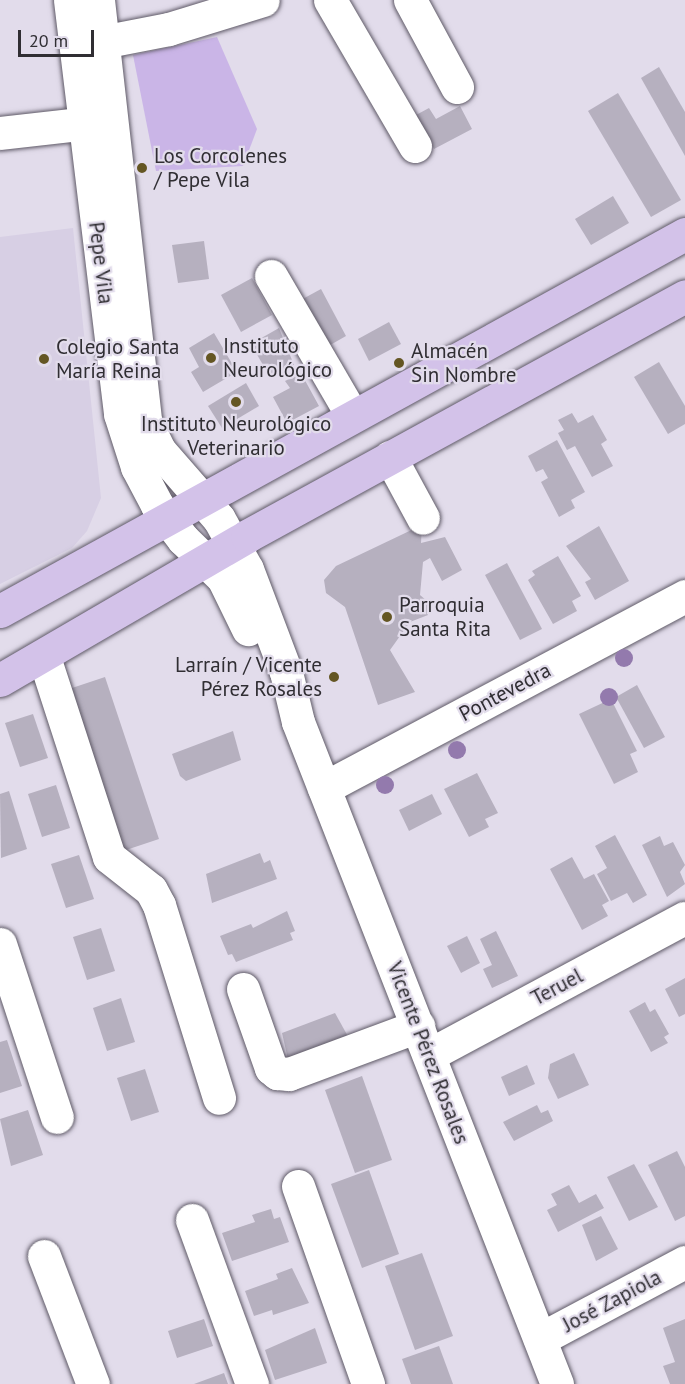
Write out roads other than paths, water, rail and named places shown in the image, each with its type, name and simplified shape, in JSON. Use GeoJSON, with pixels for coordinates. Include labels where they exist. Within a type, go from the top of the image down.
{"type":"FeatureCollection","features":[{"type":"Feature","properties":{"kind":"main road"},"geometry":{"type":"LineString","coordinates":[[0,611],[200,497],[685,234]]}},
{"type":"Feature","properties":{"kind":"main road"},"geometry":{"type":"LineString","coordinates":[[0,680],[44,657],[222,551],[685,296]]}},
{"type":"Feature","properties":{"kind":"street","name":"Pepe Vila"},"geometry":{"type":"LineString","coordinates":[[70,0],[97,122],[145,421],[159,450],[200,497]]}},
{"type":"Feature","properties":{"kind":"street","name":"Pepe Vila"},"geometry":{"type":"LineString","coordinates":[[98,0],[102,42],[97,122],[120,414],[137,467],[165,517]]}},
{"type":"Feature","properties":{"kind":"street"},"geometry":{"type":"LineString","coordinates":[[102,42],[169,29],[263,0]]}},
{"type":"Feature","properties":{"kind":"street"},"geometry":{"type":"LineString","coordinates":[[330,0],[415,146]]}},
{"type":"Feature","properties":{"kind":"street"},"geometry":{"type":"LineString","coordinates":[[410,0],[457,87]]}},
{"type":"Feature","properties":{"kind":"street"},"geometry":{"type":"LineString","coordinates":[[0,133],[97,122]]}},
{"type":"Feature","properties":{"kind":"street"},"geometry":{"type":"LineString","coordinates":[[271,276],[352,415]]}},
{"type":"Feature","properties":{"kind":"street"},"geometry":{"type":"LineString","coordinates":[[390,457],[423,518]]}},
{"type":"Feature","properties":{"kind":"street","name":"Vicente Pérez Rosales"},"geometry":{"type":"LineString","coordinates":[[200,497],[268,679],[298,722],[557,1384]]}},
{"type":"Feature","properties":{"kind":"street","name":"Vicente Pérez Rosales"},"geometry":{"type":"LineString","coordinates":[[165,517],[222,551]]}},
{"type":"Feature","properties":{"kind":"street","name":"Pontevedra"},"geometry":{"type":"LineString","coordinates":[[324,789],[685,596]]}},
{"type":"Feature","properties":{"kind":"street"},"geometry":{"type":"LineString","coordinates":[[44,657],[109,857],[151,890],[159,904],[219,1098]]}},
{"type":"Feature","properties":{"kind":"street","name":"Teruel"},"geometry":{"type":"LineString","coordinates":[[243,990],[271,1068],[277,1073],[289,1074],[423,1041],[685,918]]}},
{"type":"Feature","properties":{"kind":"street"},"geometry":{"type":"LineString","coordinates":[[0,944],[57,1117]]}},
{"type":"Feature","properties":{"kind":"street"},"geometry":{"type":"LineString","coordinates":[[298,1186],[368,1384]]}},
{"type":"Feature","properties":{"kind":"street"},"geometry":{"type":"LineString","coordinates":[[192,1220],[252,1384]]}},
{"type":"Feature","properties":{"kind":"street"},"geometry":{"type":"LineString","coordinates":[[44,1256],[93,1384]]}},
{"type":"Feature","properties":{"kind":"street","name":"José Zapiola"},"geometry":{"type":"LineString","coordinates":[[540,1339],[685,1262]]}},
{"type":"Feature","properties":{"kind":"place","name":"Los Corcolenes / Pepe Vila"},"geometry":{"type":"Point","coordinates":[142,168]}},
{"type":"Feature","properties":{"kind":"place","name":"Instituto Neurológico"},"geometry":{"type":"Point","coordinates":[211,358]}},
{"type":"Feature","properties":{"kind":"place","name":"Colegio Santa María Reina"},"geometry":{"type":"Point","coordinates":[44,359]}},
{"type":"Feature","properties":{"kind":"place","name":"Almacén Sin Nombre"},"geometry":{"type":"Point","coordinates":[399,363]}},
{"type":"Feature","properties":{"kind":"place","name":"Instituto Neurológico Veterinario"},"geometry":{"type":"Point","coordinates":[236,402]}},
{"type":"Feature","properties":{"kind":"place","name":"Parroquia Santa Rita"},"geometry":{"type":"Point","coordinates":[387,617]}},
{"type":"Feature","properties":{"kind":"place","name":"Larraín / Vicente Pérez Rosales"},"geometry":{"type":"Point","coordinates":[334,677]}}]}
